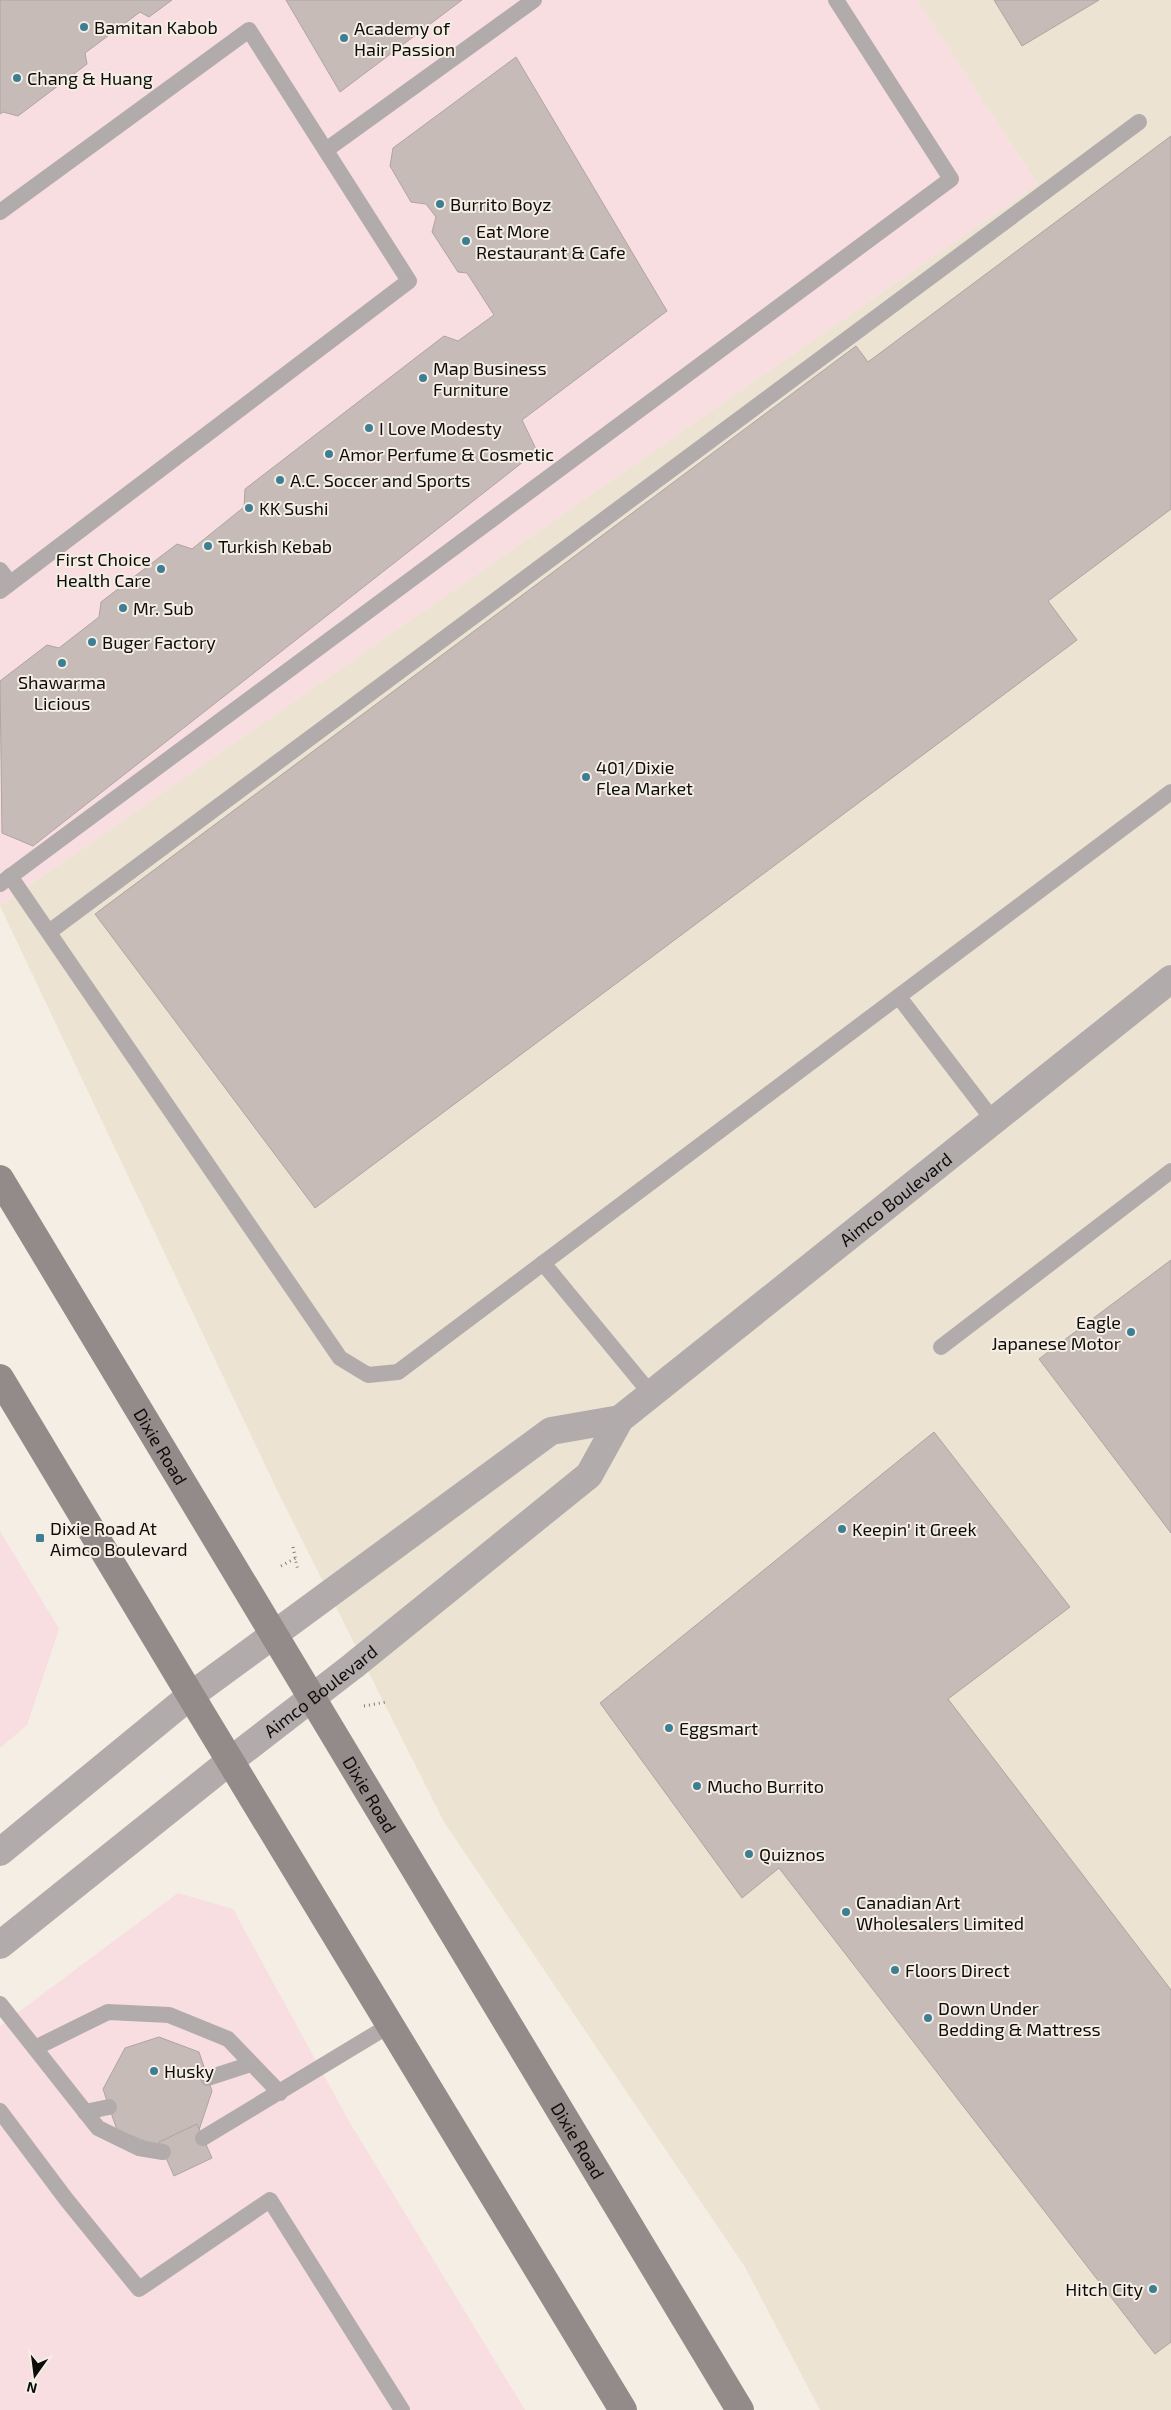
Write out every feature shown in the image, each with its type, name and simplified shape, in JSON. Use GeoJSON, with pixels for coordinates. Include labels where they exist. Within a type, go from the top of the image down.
{"type":"FeatureCollection","features":[{"type":"Feature","properties":{"kind":"main road","name":"Dixie Road"},"geometry":{"type":"LineString","coordinates":[[0,1179],[740,2410]]}},
{"type":"Feature","properties":{"kind":"main road"},"geometry":{"type":"LineString","coordinates":[[0,1378],[190,1696],[623,2410]]}},
{"type":"Feature","properties":{"kind":"street","name":"Aimco Boulevard"},"geometry":{"type":"LineString","coordinates":[[0,1945],[230,1761],[312,1699],[589,1475],[620,1419],[1171,979]]}},
{"type":"Feature","properties":{"kind":"street","name":"Aimco Boulevard"},"geometry":{"type":"LineString","coordinates":[[0,1852],[190,1696],[551,1431],[620,1419]]}},
{"type":"Feature","properties":{"kind":"lane"},"geometry":{"type":"LineString","coordinates":[[326,150],[534,0]]}},
{"type":"Feature","properties":{"kind":"lane"},"geometry":{"type":"LineString","coordinates":[[836,0],[951,179],[5,880],[49,932],[340,1358],[368,1375],[398,1372],[1171,792]]}},
{"type":"Feature","properties":{"kind":"lane"},"geometry":{"type":"LineString","coordinates":[[0,212],[249,30],[409,281],[5,587],[0,570]]}},
{"type":"Feature","properties":{"kind":"lane"},"geometry":{"type":"LineString","coordinates":[[49,932],[1140,122]]}},
{"type":"Feature","properties":{"kind":"lane"},"geometry":{"type":"LineString","coordinates":[[899,997],[993,1120]]}},
{"type":"Feature","properties":{"kind":"lane"},"geometry":{"type":"LineString","coordinates":[[941,1347],[1171,1171]]}},
{"type":"Feature","properties":{"kind":"lane"},"geometry":{"type":"LineString","coordinates":[[543,1263],[651,1394]]}},
{"type":"Feature","properties":{"kind":"lane"},"geometry":{"type":"LineString","coordinates":[[0,2004],[98,2128],[139,2148],[163,2152]]}},
{"type":"Feature","properties":{"kind":"lane"},"geometry":{"type":"LineString","coordinates":[[35,2048],[108,2012],[169,2015],[228,2039],[280,2093]]}},
{"type":"Feature","properties":{"kind":"lane"},"geometry":{"type":"LineString","coordinates":[[203,2138],[390,2025]]}},
{"type":"Feature","properties":{"kind":"lane"},"geometry":{"type":"LineString","coordinates":[[208,2078],[251,2064]]}},
{"type":"Feature","properties":{"kind":"lane"},"geometry":{"type":"LineString","coordinates":[[85,2112],[109,2107]]}},
{"type":"Feature","properties":{"kind":"lane"},"geometry":{"type":"LineString","coordinates":[[0,2111],[66,2199],[139,2289],[270,2200],[402,2410]]}},
{"type":"Feature","properties":{"kind":"path"},"geometry":{"type":"LineString","coordinates":[[293,1547],[298,1572]]}},
{"type":"Feature","properties":{"kind":"path"},"geometry":{"type":"LineString","coordinates":[[281,1566],[296,1558]]}},
{"type":"Feature","properties":{"kind":"path"},"geometry":{"type":"LineString","coordinates":[[364,1706],[386,1702]]}},
{"type":"Feature","properties":{"kind":"shaded area"},"geometry":{"type":"Polygon","coordinates":[[[0,0],[917,0],[1038,184],[0,906],[0,0]]]}},
{"type":"Feature","properties":{"kind":"shaded area"},"geometry":{"type":"Polygon","coordinates":[[[917,0],[1171,0],[1171,2410],[820,2410],[745,2267],[444,1822],[277,1490],[0,906],[1038,184],[917,0]]]}},
{"type":"Feature","properties":{"kind":"shaded area"},"geometry":{"type":"Polygon","coordinates":[[[0,1531],[59,1629],[27,1725],[0,1748],[0,1531]]]}},
{"type":"Feature","properties":{"kind":"shaded area"},"geometry":{"type":"Polygon","coordinates":[[[178,1893],[233,1909],[350,2123],[525,2410],[0,2410],[0,2026],[178,1893]]]}},
{"type":"Feature","properties":{"kind":"building"},"geometry":{"type":"Polygon","coordinates":[[[0,0],[172,0],[149,17],[140,12],[85,53],[87,64],[18,116],[3,112],[0,114],[0,0]]]}},
{"type":"Feature","properties":{"kind":"building"},"geometry":{"type":"Polygon","coordinates":[[[286,0],[462,0],[340,92],[286,0]]]}},
{"type":"Feature","properties":{"kind":"building"},"geometry":{"type":"Polygon","coordinates":[[[994,0],[1099,0],[1022,46],[994,0]]]}},
{"type":"Feature","properties":{"kind":"building"},"geometry":{"type":"Polygon","coordinates":[[[516,57],[667,311],[522,420],[537,451],[33,846],[2,833],[0,681],[47,645],[59,648],[99,617],[101,602],[177,544],[192,549],[244,507],[245,489],[444,336],[458,341],[494,315],[467,273],[458,272],[432,232],[436,217],[426,204],[411,202],[390,166],[393,148],[516,57]]]}},
{"type":"Feature","properties":{"kind":"building","name":"401/Dixie Flea Market"},"geometry":{"type":"Polygon","coordinates":[[[1171,136],[1171,509],[1048,601],[1077,640],[315,1208],[95,914],[856,346],[868,362],[1171,136]]]}},
{"type":"Feature","properties":{"kind":"building"},"geometry":{"type":"Polygon","coordinates":[[[1171,1260],[1171,1533],[1039,1359],[1171,1260]]]}},
{"type":"Feature","properties":{"kind":"building"},"geometry":{"type":"Polygon","coordinates":[[[934,1432],[1070,1607],[948,1699],[1171,1990],[1171,2342],[1155,2354],[779,1868],[742,1898],[600,1703],[934,1432]]]}},
{"type":"Feature","properties":{"kind":"building"},"geometry":{"type":"Polygon","coordinates":[[[159,2037],[199,2052],[212,2091],[199,2130],[160,2147],[117,2130],[103,2089],[125,2048],[159,2037]]]}},
{"type":"Feature","properties":{"kind":"building"},"geometry":{"type":"Polygon","coordinates":[[[197,2124],[212,2158],[174,2176],[159,2142],[197,2124]]]}},
{"type":"Feature","properties":{"kind":"place","name":"Bamitan Kabob"},"geometry":{"type":"Point","coordinates":[84,27]}},
{"type":"Feature","properties":{"kind":"place","name":"Academy of Hair Passion"},"geometry":{"type":"Point","coordinates":[344,38]}},
{"type":"Feature","properties":{"kind":"place","name":"Chang & Huang"},"geometry":{"type":"Point","coordinates":[17,78]}},
{"type":"Feature","properties":{"kind":"place","name":"Burrito Boyz"},"geometry":{"type":"Point","coordinates":[440,204]}},
{"type":"Feature","properties":{"kind":"place","name":"Eat More Restaurant & Cafe"},"geometry":{"type":"Point","coordinates":[466,241]}},
{"type":"Feature","properties":{"kind":"place","name":"Map Business Furniture"},"geometry":{"type":"Point","coordinates":[423,378]}},
{"type":"Feature","properties":{"kind":"place","name":"I Love Modesty"},"geometry":{"type":"Point","coordinates":[369,428]}},
{"type":"Feature","properties":{"kind":"place","name":"Amor Perfume & Cosmetic"},"geometry":{"type":"Point","coordinates":[329,454]}},
{"type":"Feature","properties":{"kind":"place","name":"A.C. Soccer and Sports"},"geometry":{"type":"Point","coordinates":[280,480]}},
{"type":"Feature","properties":{"kind":"place","name":"KK Sushi"},"geometry":{"type":"Point","coordinates":[249,508]}},
{"type":"Feature","properties":{"kind":"place","name":"Turkish Kebab"},"geometry":{"type":"Point","coordinates":[208,546]}},
{"type":"Feature","properties":{"kind":"place","name":"First Choice Health Care"},"geometry":{"type":"Point","coordinates":[161,569]}},
{"type":"Feature","properties":{"kind":"place","name":"Mr. Sub"},"geometry":{"type":"Point","coordinates":[123,608]}},
{"type":"Feature","properties":{"kind":"place","name":"Buger Factory"},"geometry":{"type":"Point","coordinates":[92,642]}},
{"type":"Feature","properties":{"kind":"place","name":"Shawarma Licious"},"geometry":{"type":"Point","coordinates":[62,663]}},
{"type":"Feature","properties":{"kind":"place","name":"401/Dixie Flea Market"},"geometry":{"type":"Point","coordinates":[586,777]}},
{"type":"Feature","properties":{"kind":"place","name":"Eagle Japanese Motor"},"geometry":{"type":"Point","coordinates":[1131,1332]}},
{"type":"Feature","properties":{"kind":"place","name":"Keepin' it Greek"},"geometry":{"type":"Point","coordinates":[842,1529]}},
{"type":"Feature","properties":{"kind":"place","name":"Dixie Road At Aimco Boulevard"},"geometry":{"type":"Point","coordinates":[40,1538]}},
{"type":"Feature","properties":{"kind":"place","name":"Eggsmart"},"geometry":{"type":"Point","coordinates":[669,1728]}},
{"type":"Feature","properties":{"kind":"place","name":"Mucho Burrito"},"geometry":{"type":"Point","coordinates":[697,1786]}},
{"type":"Feature","properties":{"kind":"place","name":"Quiznos"},"geometry":{"type":"Point","coordinates":[749,1854]}},
{"type":"Feature","properties":{"kind":"place","name":"Canadian Art Wholesalers Limited"},"geometry":{"type":"Point","coordinates":[846,1912]}},
{"type":"Feature","properties":{"kind":"place","name":"Floors Direct"},"geometry":{"type":"Point","coordinates":[895,1970]}},
{"type":"Feature","properties":{"kind":"place","name":"Down Under Bedding & Mattress"},"geometry":{"type":"Point","coordinates":[928,2018]}},
{"type":"Feature","properties":{"kind":"place","name":"Husky"},"geometry":{"type":"Point","coordinates":[154,2071]}},
{"type":"Feature","properties":{"kind":"place","name":"Hitch City"},"geometry":{"type":"Point","coordinates":[1153,2289]}}]}
